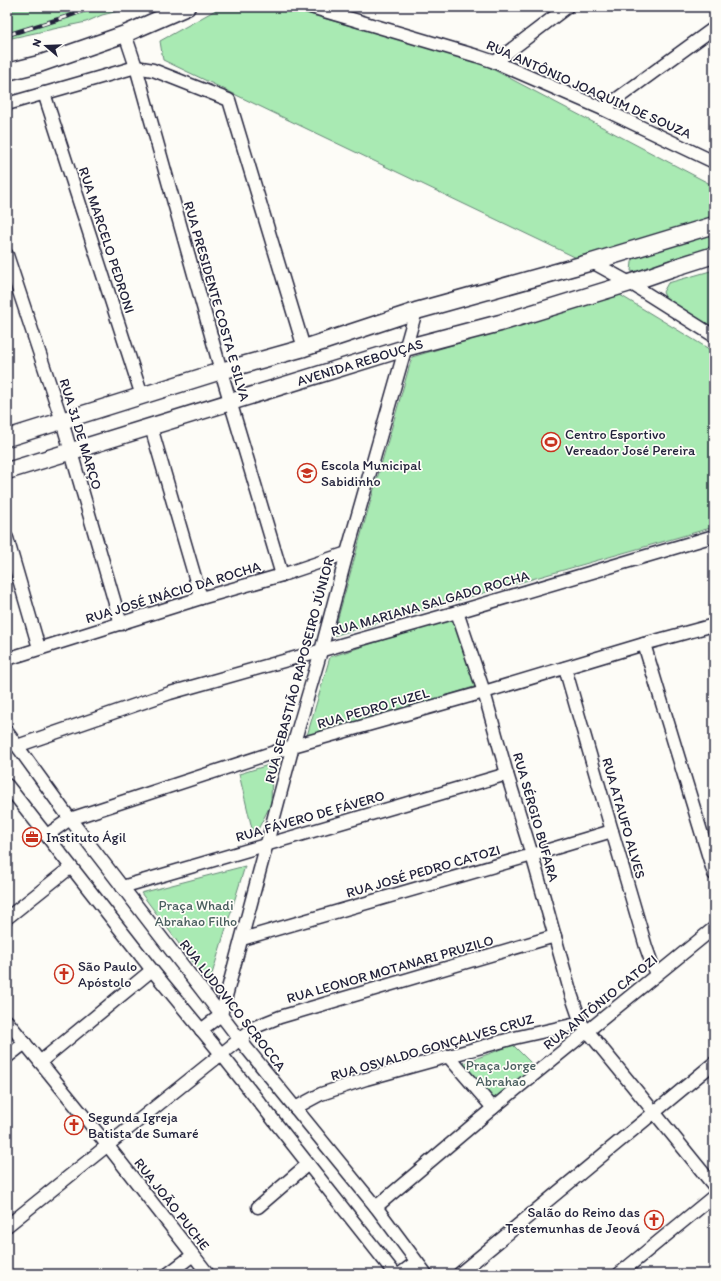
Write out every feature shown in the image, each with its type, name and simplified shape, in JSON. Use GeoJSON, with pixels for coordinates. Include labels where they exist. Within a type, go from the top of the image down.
{"type":"FeatureCollection","features":[{"type":"Feature","properties":{"kind":"main road"},"geometry":{"type":"LineString","coordinates":[[7,72],[39,64],[125,34],[188,7]]}},
{"type":"Feature","properties":{"kind":"main road"},"geometry":{"type":"LineString","coordinates":[[7,438],[221,371],[304,348],[416,311],[592,262],[714,225]]}},
{"type":"Feature","properties":{"kind":"main road","name":"AVENIDA REBOUÇAS"},"geometry":{"type":"LineString","coordinates":[[7,471],[405,348],[500,323],[630,283],[714,255]]}},
{"type":"Feature","properties":{"kind":"street","name":"RUA ANTÔNIO JOAQUIM DE SOUZA"},"geometry":{"type":"LineString","coordinates":[[311,7],[495,62],[603,109],[714,162]]}},
{"type":"Feature","properties":{"kind":"street"},"geometry":{"type":"LineString","coordinates":[[495,62],[568,7]]}},
{"type":"Feature","properties":{"kind":"street"},"geometry":{"type":"LineString","coordinates":[[603,109],[714,28]]}},
{"type":"Feature","properties":{"kind":"street","name":"RUA PRESIDENTE COSTA E SILVA"},"geometry":{"type":"LineString","coordinates":[[125,34],[136,67],[221,371],[282,575]]}},
{"type":"Feature","properties":{"kind":"street"},"geometry":{"type":"LineString","coordinates":[[7,104],[136,67],[153,70],[229,100],[304,348]]}},
{"type":"Feature","properties":{"kind":"street","name":"RUA MARCELO PEDRONI"},"geometry":{"type":"LineString","coordinates":[[44,93],[142,396]]}},
{"type":"Feature","properties":{"kind":"street","name":"RUA 31 DE MARÇO"},"geometry":{"type":"LineString","coordinates":[[7,255],[62,421],[121,624]]}},
{"type":"Feature","properties":{"kind":"street"},"geometry":{"type":"LineString","coordinates":[[592,262],[630,283],[714,336]]}},
{"type":"Feature","properties":{"kind":"street","name":"RUA SEBASTIÃO RAPOSEIRO JÚNIOR"},"geometry":{"type":"LineString","coordinates":[[221,1015],[292,746],[321,651],[347,553],[416,311]]}},
{"type":"Feature","properties":{"kind":"street"},"geometry":{"type":"LineString","coordinates":[[151,427],[201,598]]}},
{"type":"Feature","properties":{"kind":"street","name":"RUA MARIANA SALGADO ROCHA"},"geometry":{"type":"LineString","coordinates":[[17,746],[170,693],[457,612],[714,536]]}},
{"type":"Feature","properties":{"kind":"street"},"geometry":{"type":"LineString","coordinates":[[7,538],[39,648]]}},
{"type":"Feature","properties":{"kind":"street","name":"RUA JOSÉ INÁCIO DA ROCHA"},"geometry":{"type":"LineString","coordinates":[[7,658],[121,624],[201,598],[282,575],[347,553]]}},
{"type":"Feature","properties":{"kind":"street","name":"RUA SÉRGIO BUFARA"},"geometry":{"type":"LineString","coordinates":[[457,612],[484,692],[575,1009],[583,1027]]}},
{"type":"Feature","properties":{"kind":"street","name":"RUA PEDRO FUZEL"},"geometry":{"type":"LineString","coordinates":[[47,835],[70,819],[292,746],[714,625]]}},
{"type":"Feature","properties":{"kind":"street"},"geometry":{"type":"LineString","coordinates":[[644,644],[714,874]]}},
{"type":"Feature","properties":{"kind":"street","name":"RUA ATAUFO ALVES"},"geometry":{"type":"LineString","coordinates":[[565,668],[646,947],[656,975]]}},
{"type":"Feature","properties":{"kind":"street","name":"RUA LUDOVICO SCROCCA"},"geometry":{"type":"LineString","coordinates":[[7,732],[70,819],[240,1040],[376,1207],[426,1274]]}},
{"type":"Feature","properties":{"kind":"street","name":"RUA FÁVERO DE FÁVERO"},"geometry":{"type":"LineString","coordinates":[[122,887],[507,774]]}},
{"type":"Feature","properties":{"kind":"street"},"geometry":{"type":"LineString","coordinates":[[7,785],[152,970],[222,1055],[395,1274]]}},
{"type":"Feature","properties":{"kind":"street","name":"RUA JOSÉ PEDRO CATOZI"},"geometry":{"type":"LineString","coordinates":[[242,939],[612,831]]}},
{"type":"Feature","properties":{"kind":"street"},"geometry":{"type":"LineString","coordinates":[[7,918],[71,867]]}},
{"type":"Feature","properties":{"kind":"street","name":"RUA ANTÔNIO CATOZI"},"geometry":{"type":"LineString","coordinates":[[376,1207],[493,1108],[583,1027],[656,975],[714,928]]}},
{"type":"Feature","properties":{"kind":"street","name":"RUA LEONOR MOTANARI PRUZILO"},"geometry":{"type":"LineString","coordinates":[[7,1226],[255,1027],[280,1017],[555,936]]}},
{"type":"Feature","properties":{"kind":"street"},"geometry":{"type":"LineString","coordinates":[[40,1062],[152,970]]}},
{"type":"Feature","properties":{"kind":"street"},"geometry":{"type":"LineString","coordinates":[[201,1030],[221,1015]]}},
{"type":"Feature","properties":{"kind":"street","name":"RUA JOÃO PUCHE"},"geometry":{"type":"LineString","coordinates":[[7,1021],[108,1146],[208,1274]]}},
{"type":"Feature","properties":{"kind":"street"},"geometry":{"type":"LineString","coordinates":[[583,1027],[714,1186]]}},
{"type":"Feature","properties":{"kind":"street","name":"RUA OSVALDO GONÇALVES CRUZ"},"geometry":{"type":"LineString","coordinates":[[295,1108],[321,1094],[366,1079],[514,1038],[583,1027]]}},
{"type":"Feature","properties":{"kind":"street"},"geometry":{"type":"LineString","coordinates":[[7,1057],[25,1043]]}},
{"type":"Feature","properties":{"kind":"street"},"geometry":{"type":"LineString","coordinates":[[448,1056],[493,1108]]}},
{"type":"Feature","properties":{"kind":"street"},"geometry":{"type":"LineString","coordinates":[[459,1274],[714,1063]]}},
{"type":"Feature","properties":{"kind":"street"},"geometry":{"type":"LineString","coordinates":[[258,1207],[308,1164]]}},
{"type":"Feature","properties":{"kind":"street"},"geometry":{"type":"LineString","coordinates":[[619,1274],[714,1196]]}},
{"type":"Feature","properties":{"kind":"street"},"geometry":{"type":"LineString","coordinates":[[168,1274],[192,1255]]}},
{"type":"Feature","properties":{"kind":"street"},"geometry":{"type":"LineString","coordinates":[[400,1274],[416,1262]]}},
{"type":"Feature","properties":{"kind":"green space"},"geometry":{"type":"Polygon","coordinates":[[[7,7],[132,7],[102,15],[86,22],[7,39],[7,7]]]}},
{"type":"Feature","properties":{"kind":"green space"},"geometry":{"type":"Polygon","coordinates":[[[221,7],[284,7],[479,62],[714,186],[714,222],[583,261],[163,60],[160,41],[221,7]]]}},
{"type":"Feature","properties":{"kind":"green space"},"geometry":{"type":"Polygon","coordinates":[[[714,233],[714,250],[640,273],[631,271],[632,262],[635,256],[714,233]]]}},
{"type":"Feature","properties":{"kind":"green space"},"geometry":{"type":"Polygon","coordinates":[[[714,270],[714,328],[666,299],[663,292],[668,283],[714,270]]]}},
{"type":"Feature","properties":{"kind":"green space","name":"Centro Esportivo Vereador José Pereira"},"geometry":{"type":"Polygon","coordinates":[[[620,295],[714,352],[714,527],[333,636],[412,357],[620,295]]]}},
{"type":"Feature","properties":{"kind":"green space"},"geometry":{"type":"Polygon","coordinates":[[[454,617],[480,685],[306,739],[330,657],[454,617]]]}},
{"type":"Feature","properties":{"kind":"green space"},"geometry":{"type":"Polygon","coordinates":[[[272,764],[271,804],[254,837],[239,774],[272,764]]]}},
{"type":"Feature","properties":{"kind":"green space","name":"Praça Whadi Abrahao Filho"},"geometry":{"type":"Polygon","coordinates":[[[245,866],[209,984],[141,893],[245,866]]]}},
{"type":"Feature","properties":{"kind":"green space","name":"Praça Jorge Abrahao"},"geometry":{"type":"Polygon","coordinates":[[[513,1045],[538,1070],[497,1104],[461,1064],[513,1045]]]}},
{"type":"Feature","properties":{"kind":"railway"},"geometry":{"type":"LineString","coordinates":[[7,35],[94,7]]}},
{"type":"Feature","properties":{"kind":"place","name":"Centro Esportivo Vereador José Pereira"},"geometry":{"type":"Point","coordinates":[551,442]}},
{"type":"Feature","properties":{"kind":"place","name":"Escola Municipal Sabidinho"},"geometry":{"type":"Point","coordinates":[307,473]}},
{"type":"Feature","properties":{"kind":"place","name":"Instituto Ágil"},"geometry":{"type":"Point","coordinates":[32,837]}},
{"type":"Feature","properties":{"kind":"place","name":"São Paulo Apóstolo"},"geometry":{"type":"Point","coordinates":[64,974]}},
{"type":"Feature","properties":{"kind":"place","name":"Segunda Igreja Batista de Sumaré"},"geometry":{"type":"Point","coordinates":[74,1125]}},
{"type":"Feature","properties":{"kind":"place","name":"Salão do Reino das Testemunhas de Jeová"},"geometry":{"type":"Point","coordinates":[654,1220]}}]}
